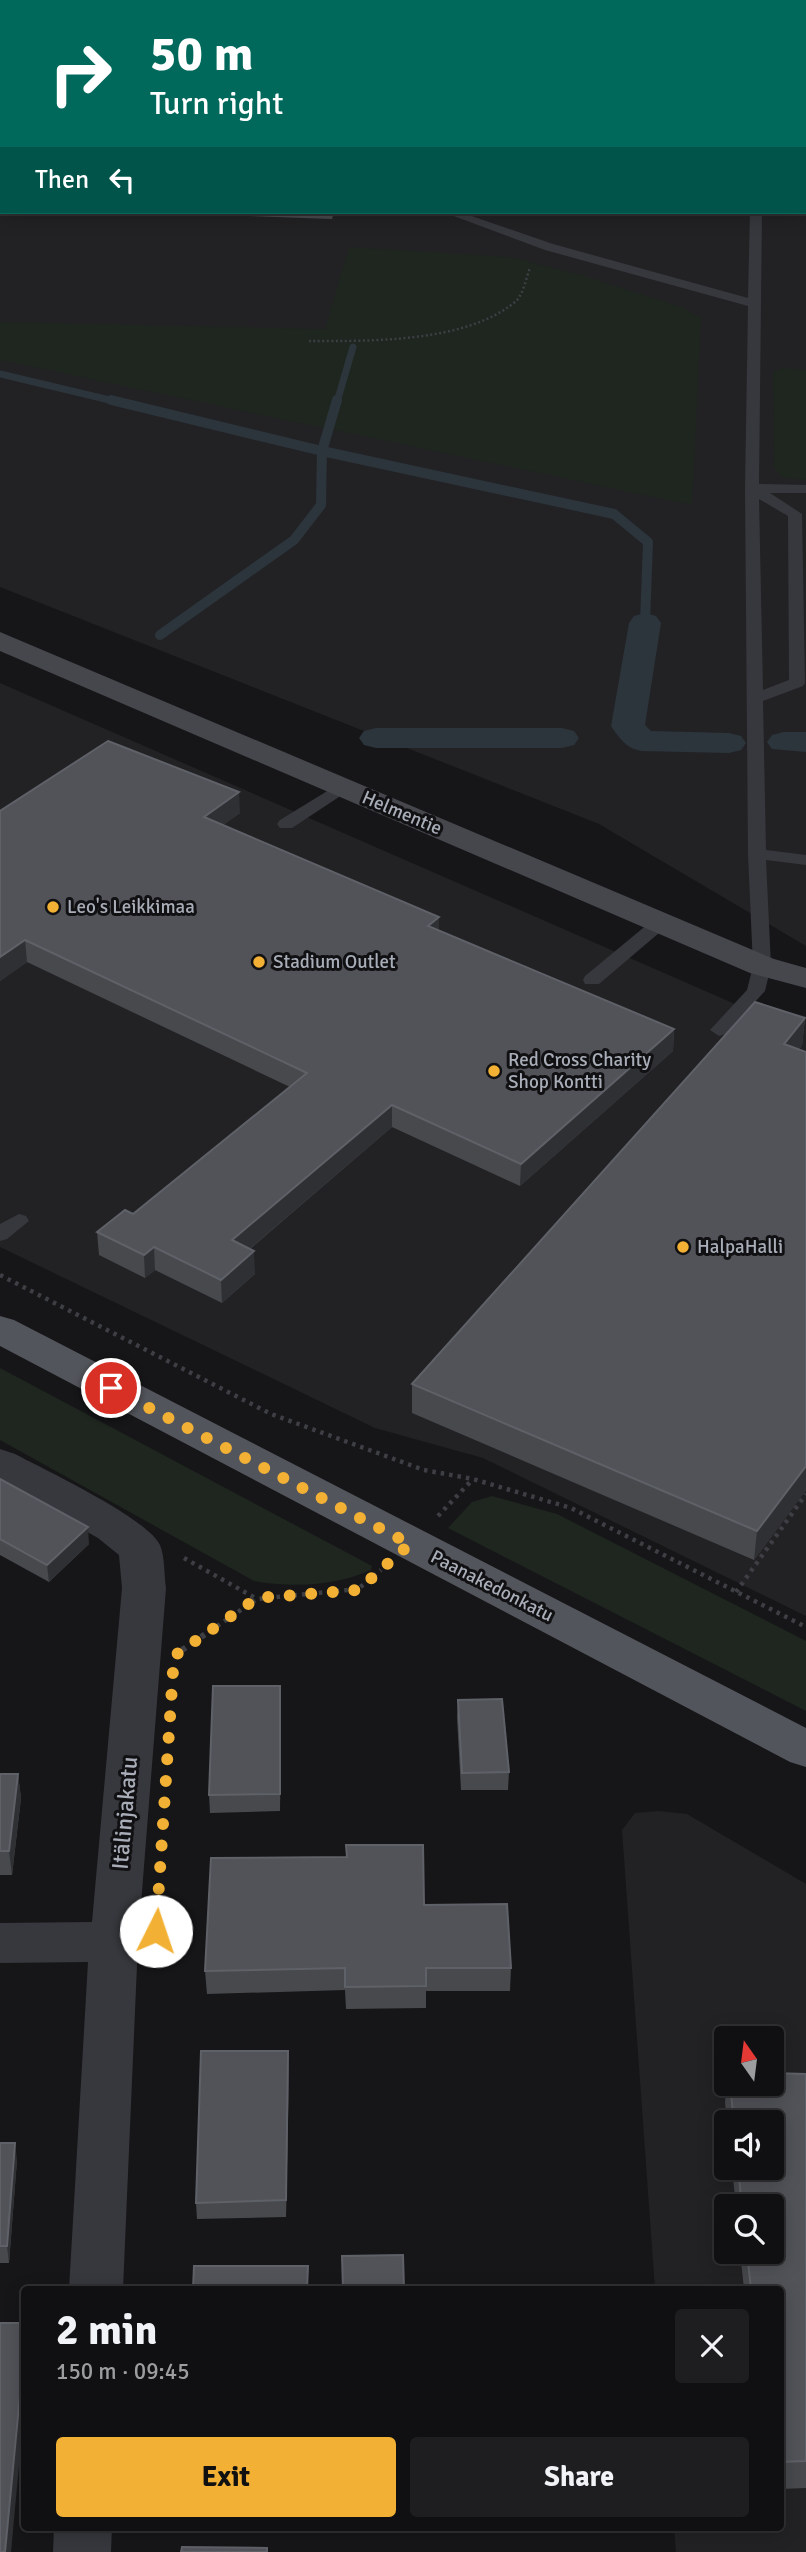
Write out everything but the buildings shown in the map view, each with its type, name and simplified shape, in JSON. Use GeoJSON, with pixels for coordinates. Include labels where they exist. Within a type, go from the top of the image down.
{"type":"FeatureCollection","features":[{"type":"Feature","properties":{"kind":"main road","name":"Paanakedonkatu"},"geometry":{"type":"LineString","coordinates":[[0,1329],[803,1747]]}},
{"type":"Feature","properties":{"kind":"street","name":"Helmentie"},"geometry":{"type":"LineString","coordinates":[[0,641],[762,966],[806,978]]}},
{"type":"Feature","properties":{"kind":"street"},"geometry":{"type":"LineString","coordinates":[[0,1464],[161,1553]]}},
{"type":"Feature","properties":{"kind":"street","name":"Itälinjakatu"},"geometry":{"type":"LineString","coordinates":[[96,2286],[114,1942],[144,1588],[161,1553]]}},
{"type":"Feature","properties":{"kind":"street"},"geometry":{"type":"LineString","coordinates":[[0,1943],[114,1942]]}},
{"type":"Feature","properties":{"kind":"street"},"geometry":{"type":"LineString","coordinates":[[82,2552],[83,2531]]}},
{"type":"Feature","properties":{"kind":"lane"},"geometry":{"type":"LineString","coordinates":[[455,214],[549,247],[755,304]]}},
{"type":"Feature","properties":{"kind":"lane"},"geometry":{"type":"LineString","coordinates":[[719,1030],[756,991],[762,966],[757,854],[752,488],[756,214]]}},
{"type":"Feature","properties":{"kind":"lane"},"geometry":{"type":"LineString","coordinates":[[752,488],[806,489]]}},
{"type":"Feature","properties":{"kind":"lane"},"geometry":{"type":"LineString","coordinates":[[752,488],[801,520],[802,681],[756,698]]}},
{"type":"Feature","properties":{"kind":"lane"},"geometry":{"type":"LineString","coordinates":[[286,824],[342,787]]}},
{"type":"Feature","properties":{"kind":"lane"},"geometry":{"type":"LineString","coordinates":[[757,854],[806,860]]}},
{"type":"Feature","properties":{"kind":"lane"},"geometry":{"type":"LineString","coordinates":[[592,980],[660,923]]}},
{"type":"Feature","properties":{"kind":"lane"},"geometry":{"type":"LineString","coordinates":[[0,1234],[19,1222]]}},
{"type":"Feature","properties":{"kind":"path"},"geometry":{"type":"LineString","coordinates":[[309,341],[394,341],[479,323],[517,301],[528,277],[534,253],[549,247]]}},
{"type":"Feature","properties":{"kind":"path"},"geometry":{"type":"LineString","coordinates":[[0,1275],[271,1414],[424,1470],[472,1479],[570,1508],[806,1627]]}},
{"type":"Feature","properties":{"kind":"path"},"geometry":{"type":"LineString","coordinates":[[161,1553],[257,1598],[358,1590],[410,1544],[472,1479]]}},
{"type":"Feature","properties":{"kind":"path"},"geometry":{"type":"LineString","coordinates":[[736,1592],[806,1494]]}},
{"type":"Feature","properties":{"kind":"path"},"geometry":{"type":"LineString","coordinates":[[174,1656],[257,1598]]}},
{"type":"Feature","properties":{"kind":"shaded area"},"geometry":{"type":"Polygon","coordinates":[[[0,214],[806,214],[806,946],[599,824],[0,587],[0,214]]]}},
{"type":"Feature","properties":{"kind":"shaded area"},"geometry":{"type":"Polygon","coordinates":[[[349,247],[510,257],[585,276],[683,308],[701,318],[692,505],[0,360],[0,322],[325,329],[349,247]]]}},
{"type":"Feature","properties":{"kind":"shaded area"},"geometry":{"type":"Polygon","coordinates":[[[783,368],[806,370],[806,480],[784,478],[774,468],[773,371],[783,368]]]}},
{"type":"Feature","properties":{"kind":"shaded area"},"geometry":{"type":"Polygon","coordinates":[[[0,683],[735,1004],[806,1016],[806,1616],[483,1458],[375,1428],[0,1247],[0,683]]]}},
{"type":"Feature","properties":{"kind":"shaded area"},"geometry":{"type":"Polygon","coordinates":[[[0,1368],[372,1566],[371,1570],[343,1579],[313,1584],[254,1581],[0,1440],[0,1368]]]}},
{"type":"Feature","properties":{"kind":"shaded area"},"geometry":{"type":"Polygon","coordinates":[[[492,1496],[557,1514],[806,1641],[806,1711],[448,1528],[472,1502],[492,1496]]]}},
{"type":"Feature","properties":{"kind":"shaded area"},"geometry":{"type":"Polygon","coordinates":[[[658,1811],[687,1814],[806,1884],[806,2552],[676,2552],[674,2531],[784,2531],[784,2286],[655,2286],[622,1830],[635,1813],[658,1811]]]}},
{"type":"Feature","properties":{"kind":"waterway"},"geometry":{"type":"LineString","coordinates":[[337,402],[353,347]]}},
{"type":"Feature","properties":{"kind":"waterway"},"geometry":{"type":"LineString","coordinates":[[0,374],[118,402]]}},
{"type":"Feature","properties":{"kind":"waterway"},"geometry":{"type":"LineString","coordinates":[[111,400],[322,451]]}},
{"type":"Feature","properties":{"kind":"waterway"},"geometry":{"type":"LineString","coordinates":[[322,451],[337,400]]}},
{"type":"Feature","properties":{"kind":"waterway"},"geometry":{"type":"LineString","coordinates":[[160,635],[294,540],[321,505],[322,451]]}},
{"type":"Feature","properties":{"kind":"waterway"},"geometry":{"type":"LineString","coordinates":[[322,451],[614,514],[648,542],[645,623]]}},
{"type":"Feature","properties":{"kind":"waterway"},"geometry":{"type":"LineString","coordinates":[[645,623],[628,726],[641,741],[729,743]]}},
{"type":"Feature","properties":{"kind":"waterway"},"geometry":{"type":"LineString","coordinates":[[376,738],[562,738]]}},
{"type":"Feature","properties":{"kind":"waterway"},"geometry":{"type":"LineString","coordinates":[[784,742],[806,742]]}},
{"type":"Feature","properties":{"kind":"place","name":"Leo's Leikkimaa"},"geometry":{"type":"Point","coordinates":[53,907]}},
{"type":"Feature","properties":{"kind":"place","name":"Stadium Outlet"},"geometry":{"type":"Point","coordinates":[259,962]}},
{"type":"Feature","properties":{"kind":"place","name":"Red Cross Charity Shop Kontti"},"geometry":{"type":"Point","coordinates":[494,1071]}},
{"type":"Feature","properties":{"kind":"place","name":"HalpaHalli"},"geometry":{"type":"Point","coordinates":[683,1247]}},
{"type":"Feature","properties":{"kind":"route"},"geometry":{"type":"LineString","coordinates":[[111,1388],[410,1544],[358,1590],[257,1598],[174,1656],[156,1931]]}}]}
